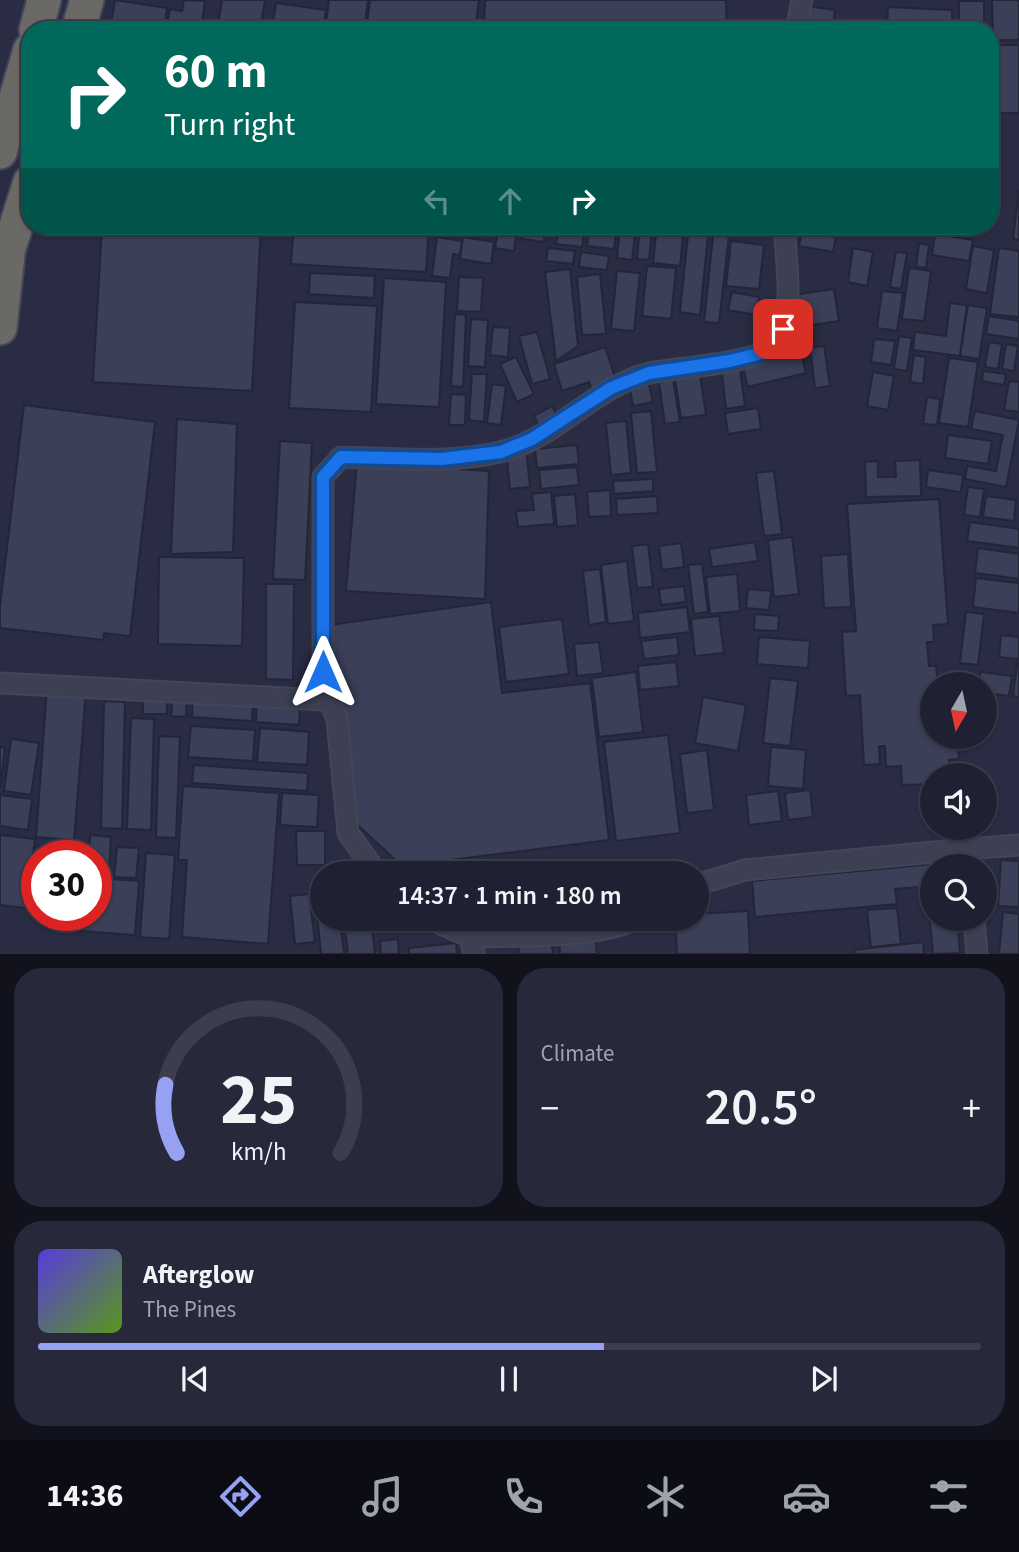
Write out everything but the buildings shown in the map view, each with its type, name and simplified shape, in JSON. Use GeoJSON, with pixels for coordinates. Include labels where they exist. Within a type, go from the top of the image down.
{"type":"FeatureCollection","features":[{"type":"Feature","properties":{"kind":"highway"},"geometry":{"type":"LineString","coordinates":[[38,21],[44,0]]}},
{"type":"Feature","properties":{"kind":"highway"},"geometry":{"type":"LineString","coordinates":[[81,21],[87,0]]}},
{"type":"Feature","properties":{"kind":"highway"},"geometry":{"type":"LineString","coordinates":[[0,152],[21,81]]}},
{"type":"Feature","properties":{"kind":"highway"},"geometry":{"type":"LineString","coordinates":[[0,328],[5,261],[21,210]]}},
{"type":"Feature","properties":{"kind":"street"},"geometry":{"type":"LineString","coordinates":[[798,21],[802,0]]}},
{"type":"Feature","properties":{"kind":"street"},"geometry":{"type":"LineString","coordinates":[[323,700],[323,477],[330,467],[341,457],[442,459],[501,452],[532,439],[611,388],[649,373],[730,361],[766,352],[783,329],[788,288],[785,235]]}},
{"type":"Feature","properties":{"kind":"street"},"geometry":{"type":"LineString","coordinates":[[0,683],[323,700],[331,705],[337,719],[348,832],[369,861]]}},
{"type":"Feature","properties":{"kind":"street"},"geometry":{"type":"LineString","coordinates":[[983,854],[1019,845]]}},
{"type":"Feature","properties":{"kind":"street"},"geometry":{"type":"LineString","coordinates":[[709,881],[745,870],[920,861]]}},
{"type":"Feature","properties":{"kind":"street"},"geometry":{"type":"LineString","coordinates":[[449,931],[472,945],[580,931]]}},
{"type":"Feature","properties":{"kind":"street"},"geometry":{"type":"LineString","coordinates":[[975,931],[977,954]]}},
{"type":"Feature","properties":{"kind":"route"},"geometry":{"type":"LineString","coordinates":[[323,672],[323,477],[341,457],[442,459],[501,452],[532,439],[611,388],[649,373],[730,361],[766,352],[783,329]]}}]}
